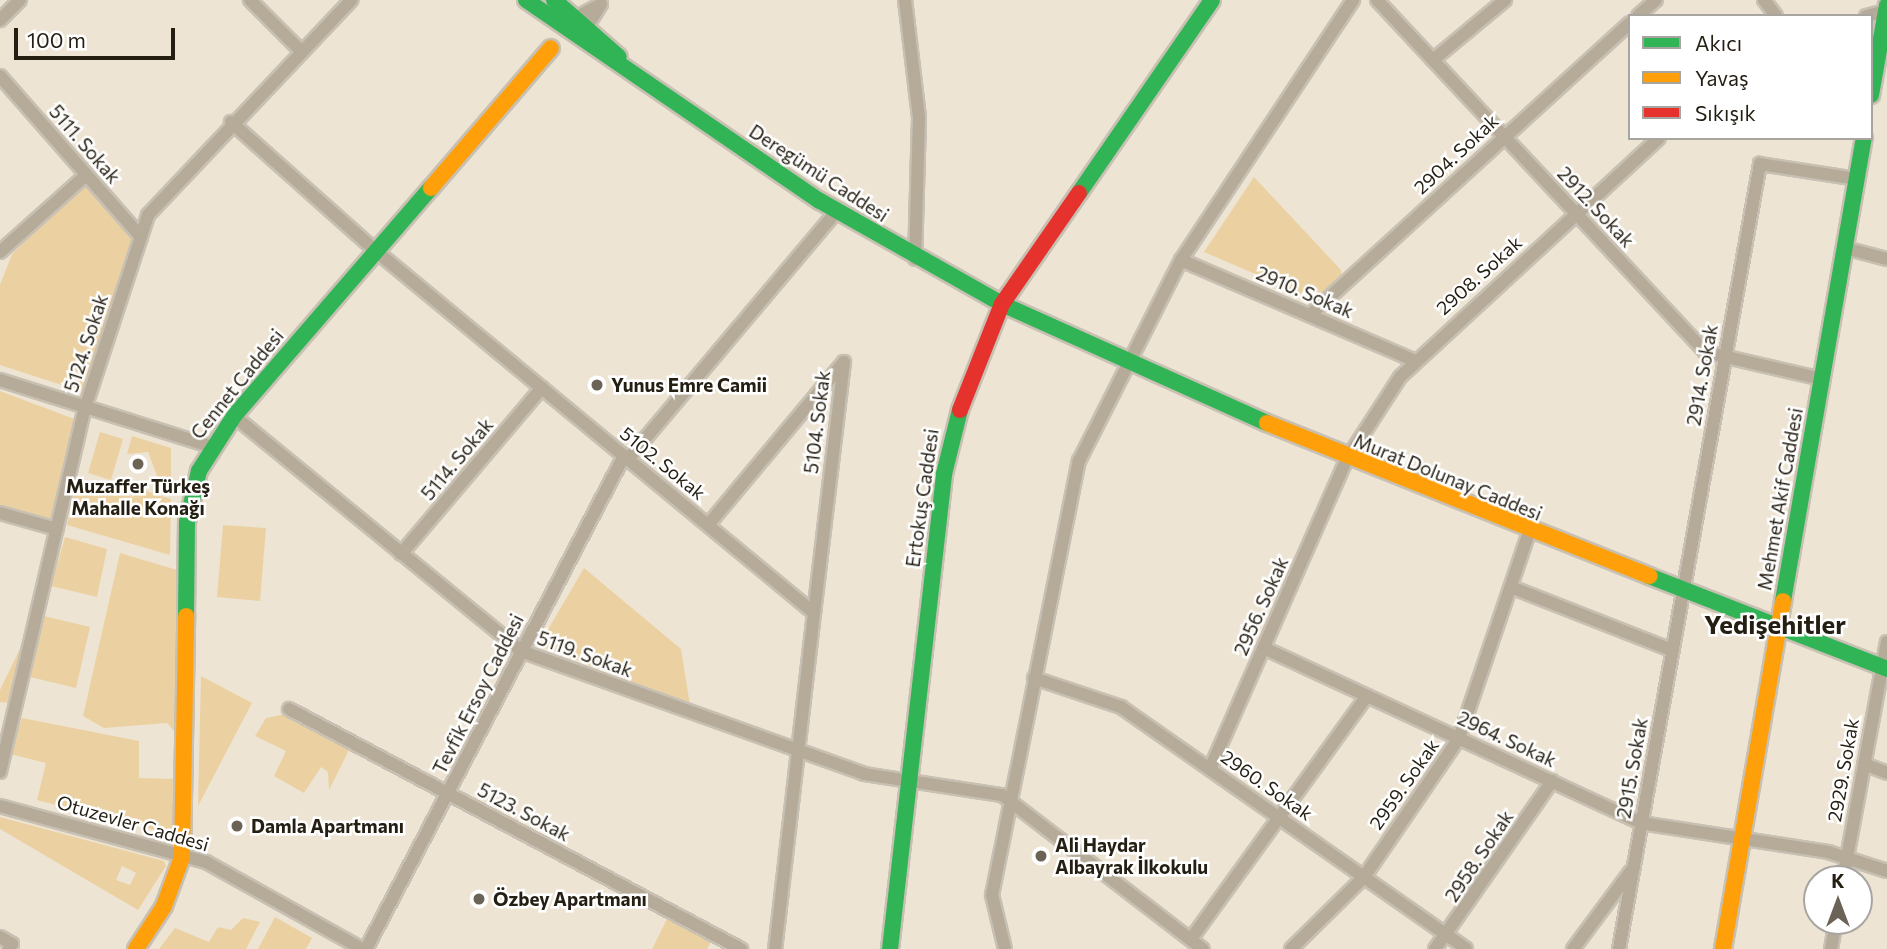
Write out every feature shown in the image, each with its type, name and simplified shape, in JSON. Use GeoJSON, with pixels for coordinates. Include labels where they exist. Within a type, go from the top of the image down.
{"type":"FeatureCollection","features":[{"type":"Feature","properties":{"kind":"street"},"geometry":{"type":"LineString","coordinates":[[0,20],[20,0]]}},
{"type":"Feature","properties":{"kind":"street"},"geometry":{"type":"LineString","coordinates":[[250,0],[301,51]]}},
{"type":"Feature","properties":{"kind":"street","name":"5124. Sokak"},"geometry":{"type":"LineString","coordinates":[[0,772],[85,408],[152,209],[231,122],[351,0]]}},
{"type":"Feature","properties":{"kind":"street","name":"Deregümü Caddesi"},"geometry":{"type":"LineString","coordinates":[[526,0],[576,26],[836,212],[915,259],[1002,304]]}},
{"type":"Feature","properties":{"kind":"street","name":"Deregümü Caddesi"},"geometry":{"type":"LineString","coordinates":[[554,0],[576,26]]}},
{"type":"Feature","properties":{"kind":"street"},"geometry":{"type":"LineString","coordinates":[[905,0],[920,131],[915,259]]}},
{"type":"Feature","properties":{"kind":"street","name":"Ertokuş Caddesi"},"geometry":{"type":"LineString","coordinates":[[890,949],[948,447],[968,377],[1002,304],[1212,0]]}},
{"type":"Feature","properties":{"kind":"street"},"geometry":{"type":"LineString","coordinates":[[1006,949],[992,895],[1072,479],[1127,362],[1181,260],[1353,0]]}},
{"type":"Feature","properties":{"kind":"street","name":"2912. Sokak"},"geometry":{"type":"LineString","coordinates":[[1377,0],[1700,346],[1724,361],[1822,379]]}},
{"type":"Feature","properties":{"kind":"street"},"geometry":{"type":"LineString","coordinates":[[1433,60],[1504,0]]}},
{"type":"Feature","properties":{"kind":"street"},"geometry":{"type":"LineString","coordinates":[[1640,14],[1656,0]]}},
{"type":"Feature","properties":{"kind":"street","name":"Cennet Caddesi"},"geometry":{"type":"LineString","coordinates":[[136,949],[173,888],[183,853],[188,507],[212,447],[234,416],[551,48],[604,2]]}},
{"type":"Feature","properties":{"kind":"street"},"geometry":{"type":"LineString","coordinates":[[1873,83],[1886,8]]}},
{"type":"Feature","properties":{"kind":"street","name":"2904. Sokak"},"geometry":{"type":"LineString","coordinates":[[1310,315],[1628,25]]}},
{"type":"Feature","properties":{"kind":"street","name":"5111. Sokak"},"geometry":{"type":"LineString","coordinates":[[0,76],[141,237]]}},
{"type":"Feature","properties":{"kind":"street","name":"5102. Sokak"},"geometry":{"type":"LineString","coordinates":[[231,122],[376,251],[814,613]]}},
{"type":"Feature","properties":{"kind":"street","name":"2908. Sokak"},"geometry":{"type":"LineString","coordinates":[[1347,458],[1415,361],[1657,140]]}},
{"type":"Feature","properties":{"kind":"street","name":"Mehmet Akif Caddesi"},"geometry":{"type":"LineString","coordinates":[[1723,949],[1864,140]]}},
{"type":"Feature","properties":{"kind":"street","name":"2914. Sokak"},"geometry":{"type":"LineString","coordinates":[[1682,593],[1760,164],[1857,178]]}},
{"type":"Feature","properties":{"kind":"street"},"geometry":{"type":"LineString","coordinates":[[0,253],[86,175]]}},
{"type":"Feature","properties":{"kind":"street","name":"Tevfik Ersoy Caddesi"},"geometry":{"type":"LineString","coordinates":[[364,949],[626,457],[836,212]]}},
{"type":"Feature","properties":{"kind":"street"},"geometry":{"type":"LineString","coordinates":[[1845,248],[1887,259]]}},
{"type":"Feature","properties":{"kind":"street","name":"2910. Sokak"},"geometry":{"type":"LineString","coordinates":[[1181,260],[1415,361]]}},
{"type":"Feature","properties":{"kind":"street","name":"Murat Dolunay Caddesi"},"geometry":{"type":"LineString","coordinates":[[1002,304],[1347,458],[1682,593],[1884,668]]}},
{"type":"Feature","properties":{"kind":"street","name":"5104. Sokak"},"geometry":{"type":"LineString","coordinates":[[708,525],[844,362],[814,613]]}},
{"type":"Feature","properties":{"kind":"street"},"geometry":{"type":"LineString","coordinates":[[0,380],[212,447]]}},
{"type":"Feature","properties":{"kind":"street","name":"5114. Sokak"},"geometry":{"type":"LineString","coordinates":[[401,554],[542,388]]}},
{"type":"Feature","properties":{"kind":"street","name":"5119. Sokak"},"geometry":{"type":"LineString","coordinates":[[234,416],[521,651],[799,751],[908,783],[987,791],[1010,800]]}},
{"type":"Feature","properties":{"kind":"street","name":"2956. Sokak"},"geometry":{"type":"LineString","coordinates":[[1210,769],[1347,458]]}},
{"type":"Feature","properties":{"kind":"street"},"geometry":{"type":"LineString","coordinates":[[0,513],[57,529]]}},
{"type":"Feature","properties":{"kind":"street","name":"2959. Sokak"},"geometry":{"type":"LineString","coordinates":[[1291,949],[1364,877],[1459,738],[1529,532]]}},
{"type":"Feature","properties":{"kind":"street"},"geometry":{"type":"LineString","coordinates":[[1511,587],[1672,650]]}},
{"type":"Feature","properties":{"kind":"street","name":"2915. Sokak"},"geometry":{"type":"LineString","coordinates":[[1619,949],[1682,593]]}},
{"type":"Feature","properties":{"kind":"street"},"geometry":{"type":"LineString","coordinates":[[775,949],[814,613]]}},
{"type":"Feature","properties":{"kind":"street","name":"2929. Sokak"},"geometry":{"type":"LineString","coordinates":[[1845,865],[1887,642]]}},
{"type":"Feature","properties":{"kind":"street","name":"2964. Sokak"},"geometry":{"type":"LineString","coordinates":[[1264,648],[1641,823],[1847,856],[1887,871]]}},
{"type":"Feature","properties":{"kind":"street","name":"2960. Sokak"},"geometry":{"type":"LineString","coordinates":[[1034,678],[1121,707],[1466,949]]}},
{"type":"Feature","properties":{"kind":"street"},"geometry":{"type":"LineString","coordinates":[[1191,939],[1367,696]]}},
{"type":"Feature","properties":{"kind":"street","name":"5123. Sokak"},"geometry":{"type":"LineString","coordinates":[[289,709],[741,949]]}},
{"type":"Feature","properties":{"kind":"street"},"geometry":{"type":"LineString","coordinates":[[1864,764],[1887,773]]}},
{"type":"Feature","properties":{"kind":"street","name":"2958. Sokak"},"geometry":{"type":"LineString","coordinates":[[1435,949],[1448,936],[1552,781]]}},
{"type":"Feature","properties":{"kind":"street"},"geometry":{"type":"LineString","coordinates":[[1010,800],[1203,949]]}},
{"type":"Feature","properties":{"kind":"street","name":"Otuzevler Caddesi"},"geometry":{"type":"LineString","coordinates":[[0,806],[183,853],[364,949]]}},
{"type":"Feature","properties":{"kind":"street"},"geometry":{"type":"LineString","coordinates":[[1573,949],[1633,868]]}},
{"type":"Feature","properties":{"kind":"street"},"geometry":{"type":"LineString","coordinates":[[0,937],[10,947]]}},
{"type":"Feature","properties":{"kind":"shaded area"},"geometry":{"type":"Polygon","coordinates":[[[1254,177],[1341,270],[1342,279],[1318,301],[1204,252],[1254,177]]]}},
{"type":"Feature","properties":{"kind":"shaded area"},"geometry":{"type":"Polygon","coordinates":[[[85,184],[134,240],[87,389],[80,391],[0,365],[0,285],[12,254],[85,184]]]}},
{"type":"Feature","properties":{"kind":"shaded area"},"geometry":{"type":"Polygon","coordinates":[[[0,391],[77,420],[53,521],[0,507],[0,391]]]}},
{"type":"Feature","properties":{"kind":"shaded area"},"geometry":{"type":"Polygon","coordinates":[[[100,432],[123,439],[111,480],[88,473],[100,432]]]}},
{"type":"Feature","properties":{"kind":"shaded area"},"geometry":{"type":"Polygon","coordinates":[[[132,436],[171,448],[171,478],[158,478],[148,452],[127,454],[132,436]]]}},
{"type":"Feature","properties":{"kind":"shaded area"},"geometry":{"type":"Polygon","coordinates":[[[77,479],[133,497],[139,489],[171,499],[170,555],[67,525],[77,479]]]}},
{"type":"Feature","properties":{"kind":"shaded area"},"geometry":{"type":"Polygon","coordinates":[[[223,525],[266,528],[260,601],[217,597],[223,525]]]}},
{"type":"Feature","properties":{"kind":"shaded area"},"geometry":{"type":"Polygon","coordinates":[[[65,537],[107,549],[97,597],[51,586],[65,537]]]}},
{"type":"Feature","properties":{"kind":"shaded area"},"geometry":{"type":"Polygon","coordinates":[[[120,553],[177,570],[174,731],[167,723],[104,728],[83,716],[120,553]]]}},
{"type":"Feature","properties":{"kind":"shaded area"},"geometry":{"type":"Polygon","coordinates":[[[584,568],[681,649],[690,705],[539,645],[584,568]]]}},
{"type":"Feature","properties":{"kind":"shaded area"},"geometry":{"type":"Polygon","coordinates":[[[44,616],[90,627],[76,688],[30,677],[44,616]]]}},
{"type":"Feature","properties":{"kind":"shaded area"},"geometry":{"type":"Polygon","coordinates":[[[28,632],[10,703],[0,702],[0,690],[28,632]]]}},
{"type":"Feature","properties":{"kind":"shaded area"},"geometry":{"type":"Polygon","coordinates":[[[201,676],[252,703],[198,806],[201,676]]]}},
{"type":"Feature","properties":{"kind":"shaded area"},"geometry":{"type":"Polygon","coordinates":[[[286,714],[350,748],[329,790],[328,772],[321,767],[304,793],[274,776],[286,751],[255,736],[266,718],[286,714]]]}},
{"type":"Feature","properties":{"kind":"shaded area"},"geometry":{"type":"Polygon","coordinates":[[[22,718],[139,741],[139,778],[175,779],[172,834],[37,800],[46,763],[10,754],[22,718]]]}},
{"type":"Feature","properties":{"kind":"shaded area"},"geometry":{"type":"Polygon","coordinates":[[[0,817],[164,861],[166,866],[138,910],[0,829],[0,817]],[[122,866],[116,880],[130,885],[136,873],[122,866]]]}},
{"type":"Feature","properties":{"kind":"shaded area"},"geometry":{"type":"Polygon","coordinates":[[[275,917],[312,938],[306,949],[258,949],[275,917]]]}},
{"type":"Feature","properties":{"kind":"shaded area"},"geometry":{"type":"Polygon","coordinates":[[[668,917],[712,940],[707,949],[652,949],[668,917]]]}},
{"type":"Feature","properties":{"kind":"shaded area"},"geometry":{"type":"Polygon","coordinates":[[[243,918],[260,922],[246,949],[159,949],[175,928],[209,942],[218,927],[231,930],[243,918]]]}},
{"type":"Feature","properties":{"kind":"traffic: fast"},"geometry":{"type":"LineString","coordinates":[[526,0],[820,201],[1002,304],[1267,423]]}},
{"type":"Feature","properties":{"kind":"traffic: fast"},"geometry":{"type":"LineString","coordinates":[[554,0],[619,57]]}},
{"type":"Feature","properties":{"kind":"traffic: fast"},"geometry":{"type":"LineString","coordinates":[[1079,193],[1212,0]]}},
{"type":"Feature","properties":{"kind":"traffic: fast"},"geometry":{"type":"LineString","coordinates":[[1873,84],[1887,5]]}},
{"type":"Feature","properties":{"kind":"traffic: fast"},"geometry":{"type":"LineString","coordinates":[[1783,601],[1864,140]]}},
{"type":"Feature","properties":{"kind":"traffic: fast"},"geometry":{"type":"LineString","coordinates":[[186,616],[187,522],[199,471],[234,416],[431,188]]}},
{"type":"Feature","properties":{"kind":"traffic: fast"},"geometry":{"type":"LineString","coordinates":[[890,949],[944,474],[960,410]]}},
{"type":"Feature","properties":{"kind":"traffic: fast"},"geometry":{"type":"LineString","coordinates":[[1649,576],[1887,669]]}},
{"type":"Feature","properties":{"kind":"traffic: slow"},"geometry":{"type":"LineString","coordinates":[[431,188],[551,48]]}},
{"type":"Feature","properties":{"kind":"traffic: slow"},"geometry":{"type":"LineString","coordinates":[[1267,423],[1649,576]]}},
{"type":"Feature","properties":{"kind":"traffic: slow"},"geometry":{"type":"LineString","coordinates":[[1723,949],[1783,601]]}},
{"type":"Feature","properties":{"kind":"traffic: slow"},"geometry":{"type":"LineString","coordinates":[[136,949],[164,906],[182,857],[186,616]]}},
{"type":"Feature","properties":{"kind":"traffic: jam"},"geometry":{"type":"LineString","coordinates":[[960,410],[1002,304],[1079,193]]}},
{"type":"Feature","properties":{"kind":"place","name":"Yunus Emre Camii"},"geometry":{"type":"Point","coordinates":[597,385]}},
{"type":"Feature","properties":{"kind":"place","name":"Muzaffer Türkeş Mahalle Konağı"},"geometry":{"type":"Point","coordinates":[138,464]}},
{"type":"Feature","properties":{"kind":"place","name":"Damla Apartmanı"},"geometry":{"type":"Point","coordinates":[237,826]}},
{"type":"Feature","properties":{"kind":"place","name":"Ali Haydar Albayrak İlkokulu"},"geometry":{"type":"Point","coordinates":[1041,856]}},
{"type":"Feature","properties":{"kind":"place","name":"Özbey Apartmanı"},"geometry":{"type":"Point","coordinates":[479,899]}},
{"type":"Feature","properties":{"kind":"district","name":"Yedişehitler"},"geometry":{"type":"Point","coordinates":[1775,624]}}]}
